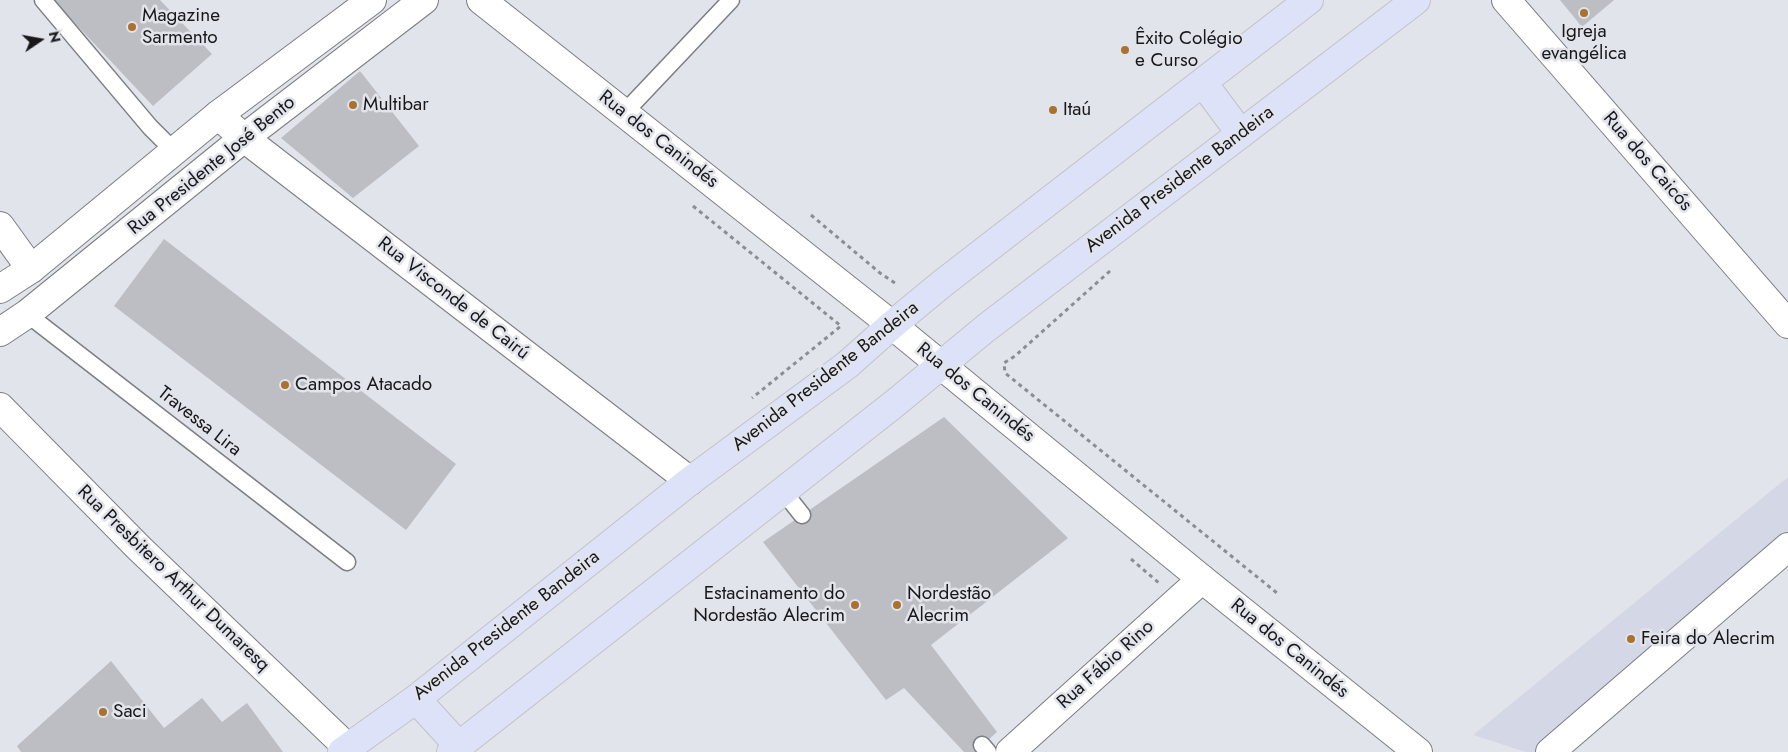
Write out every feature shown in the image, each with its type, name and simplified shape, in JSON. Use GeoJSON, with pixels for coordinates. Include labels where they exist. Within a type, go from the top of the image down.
{"type":"FeatureCollection","features":[{"type":"Feature","properties":{"kind":"main road","name":"Avenida Presidente Bandeira"},"geometry":{"type":"LineString","coordinates":[[344,750],[416,699],[690,482],[848,365],[892,325],[1309,0]]}},
{"type":"Feature","properties":{"kind":"main road","name":"Avenida Presidente Bandeira"},"geometry":{"type":"LineString","coordinates":[[455,749],[894,404],[994,322],[1416,0]]}},
{"type":"Feature","properties":{"kind":"main road"},"geometry":{"type":"LineString","coordinates":[[1203,83],[1242,134]]}},
{"type":"Feature","properties":{"kind":"main road"},"geometry":{"type":"LineString","coordinates":[[416,699],[455,749]]}},
{"type":"Feature","properties":{"kind":"street","name":"Rua Presidente José Bento"},"geometry":{"type":"LineString","coordinates":[[0,289],[31,269],[218,115],[372,0]]}},
{"type":"Feature","properties":{"kind":"street","name":"Rua Presidente José Bento"},"geometry":{"type":"LineString","coordinates":[[0,332],[27,314],[244,138],[424,0]]}},
{"type":"Feature","properties":{"kind":"street","name":"Rua dos Canindés"},"geometry":{"type":"LineString","coordinates":[[481,0],[892,325],[1202,579],[1418,752]]}},
{"type":"Feature","properties":{"kind":"street","name":"Rua dos Caicós"},"geometry":{"type":"LineString","coordinates":[[1506,0],[1788,324]]}},
{"type":"Feature","properties":{"kind":"street","name":"Rua Visconde de Cairú"},"geometry":{"type":"LineString","coordinates":[[218,115],[244,138],[690,482]]}},
{"type":"Feature","properties":{"kind":"street"},"geometry":{"type":"LineString","coordinates":[[174,151],[200,174]]}},
{"type":"Feature","properties":{"kind":"street"},"geometry":{"type":"LineString","coordinates":[[85,224],[108,248]]}},
{"type":"Feature","properties":{"kind":"street"},"geometry":{"type":"LineString","coordinates":[[0,226],[31,269]]}},
{"type":"Feature","properties":{"kind":"street","name":"Rua Presbitero Arthur Dumaresq"},"geometry":{"type":"LineString","coordinates":[[0,407],[139,548],[344,750]]}},
{"type":"Feature","properties":{"kind":"street"},"geometry":{"type":"LineString","coordinates":[[1550,752],[1788,547]]}},
{"type":"Feature","properties":{"kind":"street","name":"Rua Fábio Rino"},"geometry":{"type":"LineString","coordinates":[[1010,752],[1202,579]]}},
{"type":"Feature","properties":{"kind":"lane"},"geometry":{"type":"LineString","coordinates":[[43,0],[150,127],[174,151]]}},
{"type":"Feature","properties":{"kind":"lane"},"geometry":{"type":"LineString","coordinates":[[624,113],[731,0]]}},
{"type":"Feature","properties":{"kind":"lane","name":"Travessa Lira"},"geometry":{"type":"LineString","coordinates":[[27,314],[347,562]]}},
{"type":"Feature","properties":{"kind":"lane"},"geometry":{"type":"LineString","coordinates":[[784,491],[802,515]]}},
{"type":"Feature","properties":{"kind":"path"},"geometry":{"type":"LineString","coordinates":[[693,206],[841,326],[745,404]]}},
{"type":"Feature","properties":{"kind":"path"},"geometry":{"type":"LineString","coordinates":[[811,215],[880,273],[898,285],[905,280]]}},
{"type":"Feature","properties":{"kind":"path"},"geometry":{"type":"LineString","coordinates":[[1116,265],[1015,356],[1004,363],[1005,373],[1277,593]]}},
{"type":"Feature","properties":{"kind":"path"},"geometry":{"type":"LineString","coordinates":[[1127,555],[1178,600]]}},
{"type":"Feature","properties":{"kind":"shaded area","name":"Feira do Alecrim"},"geometry":{"type":"Polygon","coordinates":[[[1788,477],[1788,543],[1534,752],[1526,752],[1473,735],[1788,477]]]}},
{"type":"Feature","properties":{"kind":"building","name":"Magazine Sarmento"},"geometry":{"type":"Polygon","coordinates":[[[53,0],[160,0],[212,54],[153,106],[53,0]]]}},
{"type":"Feature","properties":{"kind":"building","name":"Igreja evangélica"},"geometry":{"type":"Polygon","coordinates":[[[1560,0],[1614,0],[1582,27],[1560,0]]]}},
{"type":"Feature","properties":{"kind":"building","name":"Multibar"},"geometry":{"type":"Polygon","coordinates":[[[360,71],[419,146],[353,198],[281,138],[360,71]]]}},
{"type":"Feature","properties":{"kind":"building","name":"Campos Atacado"},"geometry":{"type":"Polygon","coordinates":[[[164,239],[456,464],[406,530],[114,306],[164,239]]]}},
{"type":"Feature","properties":{"kind":"building","name":"Nordestão Alecrim"},"geometry":{"type":"Polygon","coordinates":[[[944,417],[1068,538],[931,645],[997,732],[975,752],[964,752],[904,688],[886,700],[763,542],[944,417]]]}},
{"type":"Feature","properties":{"kind":"building","name":"Saci"},"geometry":{"type":"Polygon","coordinates":[[[111,661],[164,728],[202,698],[222,722],[247,703],[283,752],[21,752],[17,746],[111,661]]]}},
{"type":"Feature","properties":{"kind":"place","name":"Igreja evangélica"},"geometry":{"type":"Point","coordinates":[1584,13]}},
{"type":"Feature","properties":{"kind":"place","name":"Magazine Sarmento"},"geometry":{"type":"Point","coordinates":[132,27]}},
{"type":"Feature","properties":{"kind":"place","name":"Êxito Colégio e Curso"},"geometry":{"type":"Point","coordinates":[1125,50]}},
{"type":"Feature","properties":{"kind":"place","name":"Multibar"},"geometry":{"type":"Point","coordinates":[353,105]}},
{"type":"Feature","properties":{"kind":"place","name":"Itaú"},"geometry":{"type":"Point","coordinates":[1053,110]}},
{"type":"Feature","properties":{"kind":"place","name":"Campos Atacado"},"geometry":{"type":"Point","coordinates":[285,385]}},
{"type":"Feature","properties":{"kind":"place","name":"Estacinamento do Nordestão Alecrim"},"geometry":{"type":"Point","coordinates":[855,605]}},
{"type":"Feature","properties":{"kind":"place","name":"Nordestão Alecrim"},"geometry":{"type":"Point","coordinates":[897,605]}},
{"type":"Feature","properties":{"kind":"place","name":"Feira do Alecrim"},"geometry":{"type":"Point","coordinates":[1631,639]}},
{"type":"Feature","properties":{"kind":"place","name":"Saci"},"geometry":{"type":"Point","coordinates":[103,712]}}]}
